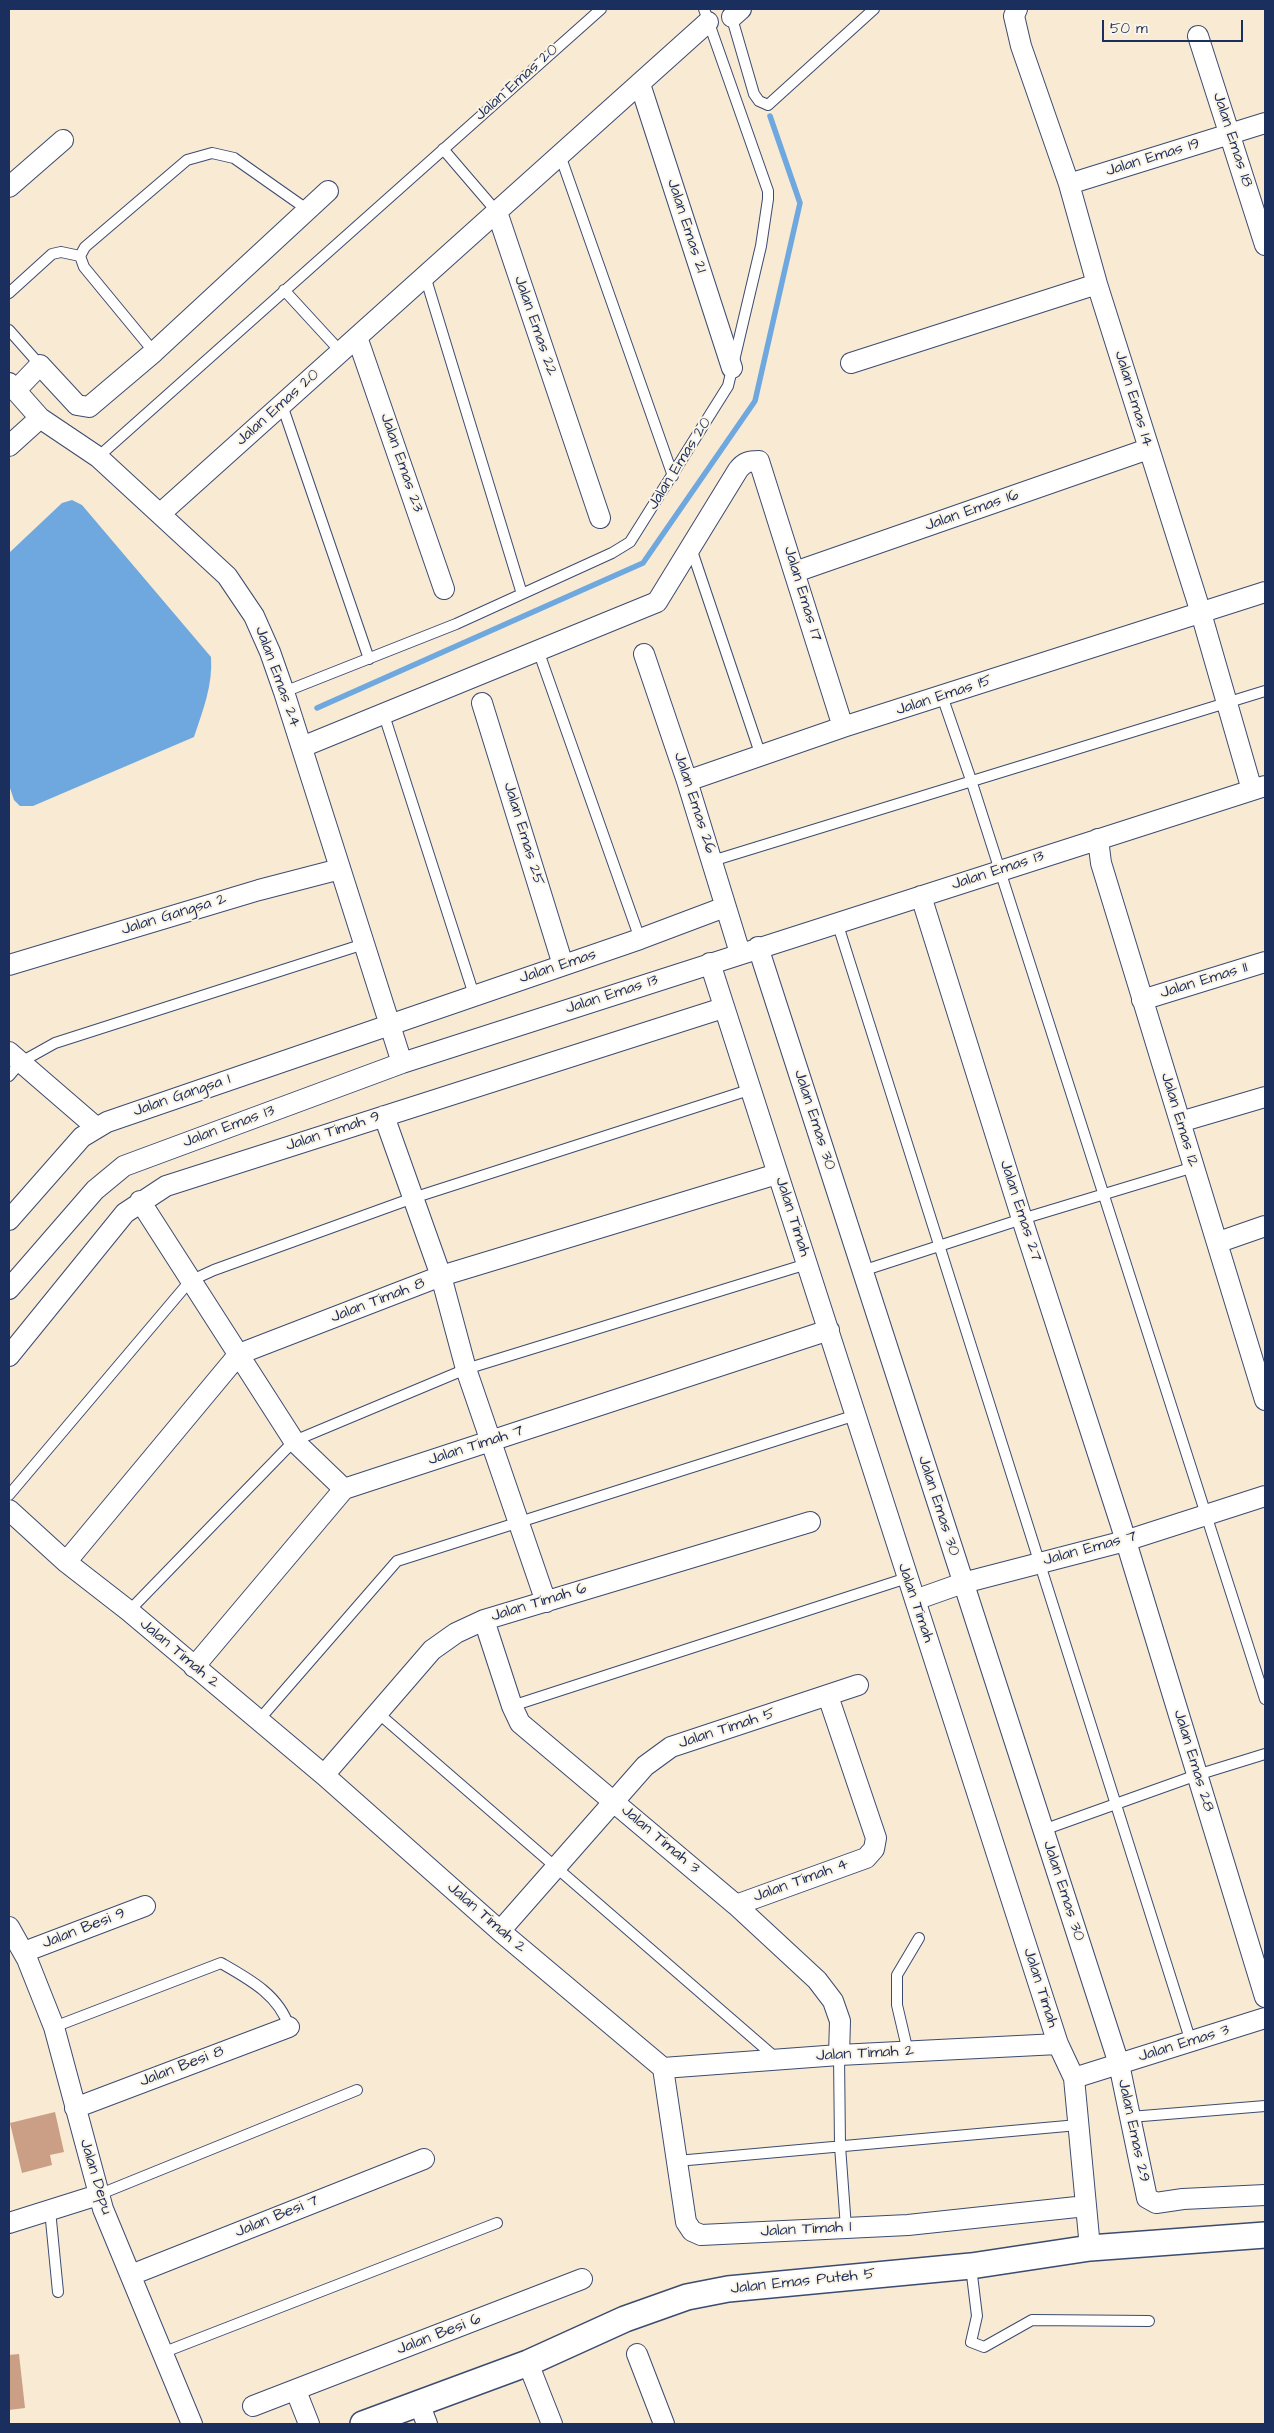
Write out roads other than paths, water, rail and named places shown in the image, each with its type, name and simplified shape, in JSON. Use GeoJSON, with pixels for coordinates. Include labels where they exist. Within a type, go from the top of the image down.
{"type":"FeatureCollection","features":[{"type":"Feature","properties":{"kind":"street","name":"Jalan Emas 14"},"geometry":{"type":"LineString","coordinates":[[1017,9],[1014,16],[1021,46],[1069,184],[1097,284],[1148,449],[1201,612],[1228,703],[1258,788]]}},
{"type":"Feature","properties":{"kind":"street","name":"Jalan Emas 20"},"geometry":{"type":"LineString","coordinates":[[161,513],[640,84],[706,15]]}},
{"type":"Feature","properties":{"kind":"street","name":"Jalan Emas 18"},"geometry":{"type":"LineString","coordinates":[[1198,36],[1265,245]]}},
{"type":"Feature","properties":{"kind":"street","name":"Jalan Emas 21"},"geometry":{"type":"LineString","coordinates":[[640,84],[732,368]]}},
{"type":"Feature","properties":{"kind":"street","name":"Jalan Emas 19"},"geometry":{"type":"LineString","coordinates":[[1069,184],[1265,123]]}},
{"type":"Feature","properties":{"kind":"street"},"geometry":{"type":"LineString","coordinates":[[9,187],[63,140]]}},
{"type":"Feature","properties":{"kind":"street"},"geometry":{"type":"LineString","coordinates":[[12,386],[40,365],[77,405],[89,407],[154,352],[328,191]]}},
{"type":"Feature","properties":{"kind":"street","name":"Jalan Emas 22"},"geometry":{"type":"LineString","coordinates":[[497,212],[600,518]]}},
{"type":"Feature","properties":{"kind":"street"},"geometry":{"type":"LineString","coordinates":[[851,363],[1097,284]]}},
{"type":"Feature","properties":{"kind":"street","name":"Jalan Emas 23"},"geometry":{"type":"LineString","coordinates":[[357,337],[444,590]]}},
{"type":"Feature","properties":{"kind":"street","name":"Jalan Emas 24"},"geometry":{"type":"LineString","coordinates":[[12,386],[40,418],[98,457],[161,513],[227,576],[254,616],[270,652],[284,692],[402,1063]]}},
{"type":"Feature","properties":{"kind":"street"},"geometry":{"type":"LineString","coordinates":[[9,446],[40,418]]}},
{"type":"Feature","properties":{"kind":"street","name":"Jalan Emas 16"},"geometry":{"type":"LineString","coordinates":[[795,572],[1148,449]]}},
{"type":"Feature","properties":{"kind":"street","name":"Jalan Emas 17"},"geometry":{"type":"LineString","coordinates":[[691,548],[743,463],[759,461],[843,727]]}},
{"type":"Feature","properties":{"kind":"street"},"geometry":{"type":"LineString","coordinates":[[302,747],[657,602],[691,548]]}},
{"type":"Feature","properties":{"kind":"street"},"geometry":{"type":"LineString","coordinates":[[1201,612],[1265,592]]}},
{"type":"Feature","properties":{"kind":"street","name":"Jalan Emas 15"},"geometry":{"type":"LineString","coordinates":[[688,781],[843,727],[1201,612]]}},
{"type":"Feature","properties":{"kind":"street","name":"Jalan Emas 26"},"geometry":{"type":"LineString","coordinates":[[644,654],[688,781],[725,907],[749,950]]}},
{"type":"Feature","properties":{"kind":"street","name":"Jalan Emas 25"},"geometry":{"type":"LineString","coordinates":[[482,703],[563,965]]}},
{"type":"Feature","properties":{"kind":"street","name":"Jalan Emas 13"},"geometry":{"type":"LineString","coordinates":[[9,1288],[94,1190],[124,1166],[402,1063],[1258,788]]}},
{"type":"Feature","properties":{"kind":"street","name":"Jalan Emas 12"},"geometry":{"type":"LineString","coordinates":[[1098,839],[1101,863],[1194,1167],[1258,1352],[1265,1400]]}},
{"type":"Feature","properties":{"kind":"street","name":"Jalan Gangsa 2"},"geometry":{"type":"LineString","coordinates":[[9,965],[259,890],[340,869]]}},
{"type":"Feature","properties":{"kind":"street","name":"Jalan Emas 27"},"geometry":{"type":"LineString","coordinates":[[921,896],[1123,1533]]}},
{"type":"Feature","properties":{"kind":"street","name":"Jalan Emas"},"geometry":{"type":"LineString","coordinates":[[390,1025],[640,940],[725,907]]}},
{"type":"Feature","properties":{"kind":"street","name":"Jalan Emas 30"},"geometry":{"type":"LineString","coordinates":[[749,950],[862,1271],[1119,2064]]}},
{"type":"Feature","properties":{"kind":"street","name":"Jalan Emas 11"},"geometry":{"type":"LineString","coordinates":[[1142,1000],[1265,962]]}},
{"type":"Feature","properties":{"kind":"street","name":"Jalan Timah"},"geometry":{"type":"LineString","coordinates":[[710,963],[723,1008],[752,1088],[777,1174],[829,1330],[1058,2044],[1074,2078],[1090,2248]]}},
{"type":"Feature","properties":{"kind":"street","name":"Jalan Timah 9"},"geometry":{"type":"LineString","coordinates":[[9,1356],[125,1213],[140,1201],[166,1186],[723,1008]]}},
{"type":"Feature","properties":{"kind":"street","name":"Jalan Gangsa 1"},"geometry":{"type":"LineString","coordinates":[[9,1220],[82,1137],[107,1122],[390,1025]]}},
{"type":"Feature","properties":{"kind":"street"},"geometry":{"type":"LineString","coordinates":[[13,1063],[97,1128]]}},
{"type":"Feature","properties":{"kind":"street"},"geometry":{"type":"LineString","coordinates":[[1180,1122],[1265,1097]]}},
{"type":"Feature","properties":{"kind":"street"},"geometry":{"type":"LineString","coordinates":[[384,1116],[441,1276],[466,1369],[546,1602]]}},
{"type":"Feature","properties":{"kind":"street","name":"Jalan Timah 8"},"geometry":{"type":"LineString","coordinates":[[66,1562],[239,1354],[441,1276],[777,1174]]}},
{"type":"Feature","properties":{"kind":"street"},"geometry":{"type":"LineString","coordinates":[[140,1201],[294,1441],[344,1489],[194,1667]]}},
{"type":"Feature","properties":{"kind":"street"},"geometry":{"type":"LineString","coordinates":[[1219,1242],[1265,1226]]}},
{"type":"Feature","properties":{"kind":"street","name":"Jalan Timah 7"},"geometry":{"type":"LineString","coordinates":[[344,1489],[829,1330]]}},
{"type":"Feature","properties":{"kind":"street","name":"Jalan Emas 7"},"geometry":{"type":"LineString","coordinates":[[915,1600],[963,1583],[1040,1562],[1123,1533],[1207,1516],[1265,1496]]}},
{"type":"Feature","properties":{"kind":"street","name":"Jalan Timah 2"},"geometry":{"type":"LineString","coordinates":[[9,1510],[66,1562],[129,1611],[324,1775],[500,1931],[663,2068],[839,2055],[1058,2044]]}},
{"type":"Feature","properties":{"kind":"street","name":"Jalan Timah 6"},"geometry":{"type":"LineString","coordinates":[[324,1775],[432,1650],[456,1633],[484,1620],[810,1522]]}},
{"type":"Feature","properties":{"kind":"street","name":"Jalan Emas 28"},"geometry":{"type":"LineString","coordinates":[[1123,1533],[1265,1997]]}},
{"type":"Feature","properties":{"kind":"street","name":"Jalan Timah 3"},"geometry":{"type":"LineString","coordinates":[[484,1620],[512,1706],[520,1723],[736,1905],[818,1980],[833,2001],[840,2021],[839,2055]]}},
{"type":"Feature","properties":{"kind":"street","name":"Jalan Timah 5"},"geometry":{"type":"LineString","coordinates":[[500,1931],[645,1766],[671,1748],[828,1696],[858,1684]]}},
{"type":"Feature","properties":{"kind":"street","name":"Jalan Timah 4"},"geometry":{"type":"LineString","coordinates":[[736,1905],[866,1858],[874,1849],[876,1838],[828,1696]]}},
{"type":"Feature","properties":{"kind":"street","name":"Jalan Besi 9"},"geometry":{"type":"LineString","coordinates":[[24,1952],[145,1906]]}},
{"type":"Feature","properties":{"kind":"street","name":"Jalan Depu"},"geometry":{"type":"LineString","coordinates":[[9,1927],[24,1952],[54,2027],[98,2195],[192,2424]]}},
{"type":"Feature","properties":{"kind":"street","name":"Jalan Emas 3"},"geometry":{"type":"LineString","coordinates":[[1074,2078],[1265,2018]]}},
{"type":"Feature","properties":{"kind":"street","name":"Jalan Besi 8"},"geometry":{"type":"LineString","coordinates":[[75,2108],[289,2027]]}},
{"type":"Feature","properties":{"kind":"street","name":"Jalan Emas 29"},"geometry":{"type":"LineString","coordinates":[[1119,2064],[1147,2198],[1156,2203],[1183,2199],[1265,2195]]}},
{"type":"Feature","properties":{"kind":"street","name":"Jalan Timah 1"},"geometry":{"type":"LineString","coordinates":[[663,2068],[686,2222],[692,2231],[700,2235],[908,2226],[1086,2206]]}},
{"type":"Feature","properties":{"kind":"street","name":"Jalan Besi 7"},"geometry":{"type":"LineString","coordinates":[[130,2275],[424,2158]]}},
{"type":"Feature","properties":{"kind":"street"},"geometry":{"type":"LineString","coordinates":[[9,2223],[98,2195]]}},
{"type":"Feature","properties":{"kind":"street","name":"Jalan Emas Puteh 5"},"geometry":{"type":"LineString","coordinates":[[363,2424],[423,2414],[625,2319],[687,2297],[728,2289],[971,2266],[1090,2248],[1265,2235]]}},
{"type":"Feature","properties":{"kind":"street","name":"Jalan Besi 6"},"geometry":{"type":"LineString","coordinates":[[253,2406],[582,2279]]}},
{"type":"Feature","properties":{"kind":"street"},"geometry":{"type":"LineString","coordinates":[[637,2354],[664,2424]]}},
{"type":"Feature","properties":{"kind":"street"},"geometry":{"type":"LineString","coordinates":[[528,2363],[552,2424]]}},
{"type":"Feature","properties":{"kind":"street"},"geometry":{"type":"LineString","coordinates":[[296,2391],[309,2424]]}},
{"type":"Feature","properties":{"kind":"lane","name":"Jalan Emas 20"},"geometry":{"type":"LineString","coordinates":[[98,457],[601,9]]}},
{"type":"Feature","properties":{"kind":"lane"},"geometry":{"type":"LineString","coordinates":[[734,11],[754,94],[759,101],[768,105],[874,9]]}},
{"type":"Feature","properties":{"kind":"lane","name":"Jalan Emas 20"},"geometry":{"type":"LineString","coordinates":[[284,692],[456,624],[612,553],[630,542],[673,476],[728,386],[761,246],[768,192],[706,15]]}},
{"type":"Feature","properties":{"kind":"lane","name":"Jalan Emas 22"},"geometry":{"type":"LineString","coordinates":[[443,149],[497,212]]}},
{"type":"Feature","properties":{"kind":"lane"},"geometry":{"type":"LineString","coordinates":[[80,256],[85,247],[187,160],[212,153],[234,158],[308,210]]}},
{"type":"Feature","properties":{"kind":"lane"},"geometry":{"type":"LineString","coordinates":[[560,155],[673,476]]}},
{"type":"Feature","properties":{"kind":"lane"},"geometry":{"type":"LineString","coordinates":[[9,293],[52,254],[61,252],[80,256]]}},
{"type":"Feature","properties":{"kind":"lane"},"geometry":{"type":"LineString","coordinates":[[80,256],[88,273],[154,352]]}},
{"type":"Feature","properties":{"kind":"lane"},"geometry":{"type":"LineString","coordinates":[[425,276],[522,594]]}},
{"type":"Feature","properties":{"kind":"lane"},"geometry":{"type":"LineString","coordinates":[[284,290],[341,352]]}},
{"type":"Feature","properties":{"kind":"lane"},"geometry":{"type":"LineString","coordinates":[[9,330],[40,365]]}},
{"type":"Feature","properties":{"kind":"lane"},"geometry":{"type":"LineString","coordinates":[[282,405],[369,659]]}},
{"type":"Feature","properties":{"kind":"lane"},"geometry":{"type":"LineString","coordinates":[[691,548],[761,756]]}},
{"type":"Feature","properties":{"kind":"lane"},"geometry":{"type":"LineString","coordinates":[[538,650],[640,940]]}},
{"type":"Feature","properties":{"kind":"lane"},"geometry":{"type":"LineString","coordinates":[[712,861],[1265,691]]}},
{"type":"Feature","properties":{"kind":"lane"},"geometry":{"type":"LineString","coordinates":[[942,696],[971,780],[1265,1699]]}},
{"type":"Feature","properties":{"kind":"lane"},"geometry":{"type":"LineString","coordinates":[[384,715],[474,995]]}},
{"type":"Feature","properties":{"kind":"lane"},"geometry":{"type":"LineString","coordinates":[[838,922],[1191,2042]]}},
{"type":"Feature","properties":{"kind":"lane"},"geometry":{"type":"LineString","coordinates":[[13,1063],[55,1043],[364,944]]}},
{"type":"Feature","properties":{"kind":"lane"},"geometry":{"type":"LineString","coordinates":[[9,1495],[190,1281],[223,1266],[413,1198],[752,1088]]}},
{"type":"Feature","properties":{"kind":"lane"},"geometry":{"type":"LineString","coordinates":[[862,1271],[1022,1219],[1194,1167]]}},
{"type":"Feature","properties":{"kind":"lane"},"geometry":{"type":"LineString","coordinates":[[129,1611],[294,1441],[466,1369],[807,1264]]}},
{"type":"Feature","properties":{"kind":"lane"},"geometry":{"type":"LineString","coordinates":[[258,1721],[397,1561],[856,1415]]}},
{"type":"Feature","properties":{"kind":"lane"},"geometry":{"type":"LineString","coordinates":[[512,1706],[907,1578]]}},
{"type":"Feature","properties":{"kind":"lane"},"geometry":{"type":"LineString","coordinates":[[378,1713],[777,2059]]}},
{"type":"Feature","properties":{"kind":"lane"},"geometry":{"type":"LineString","coordinates":[[1043,1830],[1197,1775],[1265,1754]]}},
{"type":"Feature","properties":{"kind":"lane"},"geometry":{"type":"LineString","coordinates":[[908,2052],[897,2005],[897,1974],[919,1938]]}},
{"type":"Feature","properties":{"kind":"lane"},"geometry":{"type":"LineString","coordinates":[[54,2027],[220,1963],[249,1979],[266,1992],[284,2010],[289,2027]]}},
{"type":"Feature","properties":{"kind":"lane"},"geometry":{"type":"LineString","coordinates":[[839,2055],[840,2146],[846,2228]]}},
{"type":"Feature","properties":{"kind":"lane"},"geometry":{"type":"LineString","coordinates":[[98,2195],[357,2090]]}},
{"type":"Feature","properties":{"kind":"lane"},"geometry":{"type":"LineString","coordinates":[[1130,2117],[1265,2106]]}},
{"type":"Feature","properties":{"kind":"lane"},"geometry":{"type":"LineString","coordinates":[[677,2161],[1078,2125]]}},
{"type":"Feature","properties":{"kind":"lane"},"geometry":{"type":"LineString","coordinates":[[50,2210],[58,2292]]}},
{"type":"Feature","properties":{"kind":"lane"},"geometry":{"type":"LineString","coordinates":[[162,2353],[498,2223]]}},
{"type":"Feature","properties":{"kind":"lane"},"geometry":{"type":"LineString","coordinates":[[971,2266],[977,2316],[971,2342],[984,2347],[1032,2320],[1149,2321]]}},
{"type":"Feature","properties":{"kind":"water"},"geometry":{"type":"Polygon","coordinates":[[[72,500],[82,505],[211,657],[209,687],[194,737],[33,806],[20,806],[14,800],[9,785],[9,553],[62,503],[72,500]]]}},
{"type":"Feature","properties":{"kind":"waterway"},"geometry":{"type":"LineString","coordinates":[[317,708],[643,563],[755,401],[800,203],[770,116]]}}]}
